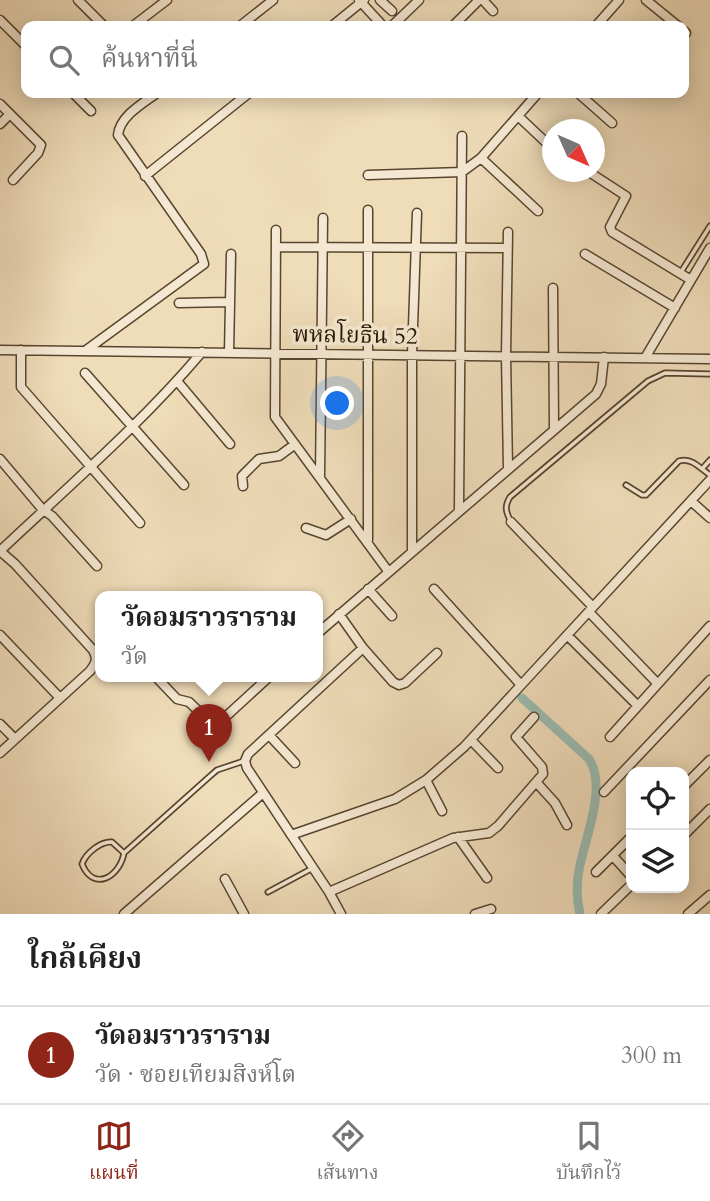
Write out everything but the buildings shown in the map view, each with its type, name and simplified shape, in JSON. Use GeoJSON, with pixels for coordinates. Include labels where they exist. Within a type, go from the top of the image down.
{"type":"FeatureCollection","features":[{"type":"Feature","properties":{"kind":"street"},"geometry":{"type":"LineString","coordinates":[[78,0],[99,21]]}},
{"type":"Feature","properties":{"kind":"street"},"geometry":{"type":"LineString","coordinates":[[140,21],[167,0]]}},
{"type":"Feature","properties":{"kind":"street"},"geometry":{"type":"LineString","coordinates":[[246,21],[273,0]]}},
{"type":"Feature","properties":{"kind":"street"},"geometry":{"type":"LineString","coordinates":[[380,0],[392,12]]}},
{"type":"Feature","properties":{"kind":"street"},"geometry":{"type":"LineString","coordinates":[[397,21],[419,0]]}},
{"type":"Feature","properties":{"kind":"street"},"geometry":{"type":"LineString","coordinates":[[458,21],[481,0],[493,12]]}},
{"type":"Feature","properties":{"kind":"street"},"geometry":{"type":"LineString","coordinates":[[600,21],[619,0]]}},
{"type":"Feature","properties":{"kind":"street"},"geometry":{"type":"LineString","coordinates":[[646,0],[672,21]]}},
{"type":"Feature","properties":{"kind":"street"},"geometry":{"type":"LineString","coordinates":[[338,21],[361,1],[379,21]]}},
{"type":"Feature","properties":{"kind":"street"},"geometry":{"type":"LineString","coordinates":[[0,20],[21,41]]}},
{"type":"Feature","properties":{"kind":"street"},"geometry":{"type":"LineString","coordinates":[[78,98],[91,111]]}},
{"type":"Feature","properties":{"kind":"street"},"geometry":{"type":"LineString","coordinates":[[85,351],[204,264],[201,254],[118,138],[117,132],[127,117],[151,98]]}},
{"type":"Feature","properties":{"kind":"street"},"geometry":{"type":"LineString","coordinates":[[145,176],[243,98]]}},
{"type":"Feature","properties":{"kind":"street"},"geometry":{"type":"LineString","coordinates":[[368,176],[462,172],[481,158],[534,98]]}},
{"type":"Feature","properties":{"kind":"street"},"geometry":{"type":"LineString","coordinates":[[584,98],[612,122]]}},
{"type":"Feature","properties":{"kind":"street"},"geometry":{"type":"LineString","coordinates":[[0,104],[41,145],[38,153],[13,180]]}},
{"type":"Feature","properties":{"kind":"street"},"geometry":{"type":"LineString","coordinates":[[0,124],[10,114]]}},
{"type":"Feature","properties":{"kind":"street"},"geometry":{"type":"LineString","coordinates":[[518,116],[542,139]]}},
{"type":"Feature","properties":{"kind":"street"},"geometry":{"type":"LineString","coordinates":[[459,510],[462,136]]}},
{"type":"Feature","properties":{"kind":"street"},"geometry":{"type":"LineString","coordinates":[[481,158],[538,211]]}},
{"type":"Feature","properties":{"kind":"street"},"geometry":{"type":"LineString","coordinates":[[604,182],[626,196],[610,228],[612,232],[691,280]]}},
{"type":"Feature","properties":{"kind":"street"},"geometry":{"type":"LineString","coordinates":[[368,210],[368,541]]}},
{"type":"Feature","properties":{"kind":"street"},"geometry":{"type":"LineString","coordinates":[[412,551],[412,355],[417,213]]}},
{"type":"Feature","properties":{"kind":"street"},"geometry":{"type":"LineString","coordinates":[[320,477],[323,218]]}},
{"type":"Feature","properties":{"kind":"street"},"geometry":{"type":"LineString","coordinates":[[276,230],[275,417],[388,571]]}},
{"type":"Feature","properties":{"kind":"street"},"geometry":{"type":"LineString","coordinates":[[508,232],[508,468]]}},
{"type":"Feature","properties":{"kind":"street"},"geometry":{"type":"LineString","coordinates":[[276,247],[507,248]]}},
{"type":"Feature","properties":{"kind":"street"},"geometry":{"type":"LineString","coordinates":[[645,358],[710,248]]}},
{"type":"Feature","properties":{"kind":"street"},"geometry":{"type":"LineString","coordinates":[[229,353],[231,254]]}},
{"type":"Feature","properties":{"kind":"street"},"geometry":{"type":"LineString","coordinates":[[585,254],[675,308]]}},
{"type":"Feature","properties":{"kind":"street"},"geometry":{"type":"LineString","coordinates":[[553,288],[554,428]]}},
{"type":"Feature","properties":{"kind":"street"},"geometry":{"type":"LineString","coordinates":[[179,303],[229,302]]}},
{"type":"Feature","properties":{"kind":"street","name":"พหลโยธิน 52"},"geometry":{"type":"LineString","coordinates":[[0,350],[710,359]]}},
{"type":"Feature","properties":{"kind":"street"},"geometry":{"type":"LineString","coordinates":[[21,350],[21,387],[140,523]]}},
{"type":"Feature","properties":{"kind":"street"},"geometry":{"type":"LineString","coordinates":[[95,654],[15,564],[0,551],[132,426],[202,352]]}},
{"type":"Feature","properties":{"kind":"street"},"geometry":{"type":"LineString","coordinates":[[323,629],[599,390],[604,357]]}},
{"type":"Feature","properties":{"kind":"street"},"geometry":{"type":"LineString","coordinates":[[85,373],[184,485]]}},
{"type":"Feature","properties":{"kind":"street"},"geometry":{"type":"LineString","coordinates":[[177,381],[230,444]]}},
{"type":"Feature","properties":{"kind":"street"},"geometry":{"type":"LineString","coordinates":[[243,486],[242,476],[259,459],[279,456],[294,444]]}},
{"type":"Feature","properties":{"kind":"street"},"geometry":{"type":"LineString","coordinates":[[0,459],[43,510],[52,516],[97,566]]}},
{"type":"Feature","properties":{"kind":"street"},"geometry":{"type":"LineString","coordinates":[[291,835],[395,799],[426,780],[471,740],[710,480]]}},
{"type":"Feature","properties":{"kind":"street"},"geometry":{"type":"LineString","coordinates":[[691,501],[710,518]]}},
{"type":"Feature","properties":{"kind":"street"},"geometry":{"type":"LineString","coordinates":[[306,528],[326,535],[351,519]]}},
{"type":"Feature","properties":{"kind":"street"},"geometry":{"type":"LineString","coordinates":[[511,522],[657,683]]}},
{"type":"Feature","properties":{"kind":"street"},"geometry":{"type":"LineString","coordinates":[[368,589],[392,616]]}},
{"type":"Feature","properties":{"kind":"street"},"geometry":{"type":"LineString","coordinates":[[434,589],[522,685]]}},
{"type":"Feature","properties":{"kind":"street"},"geometry":{"type":"LineString","coordinates":[[339,614],[363,648],[393,682],[399,685],[405,683],[437,653]]}},
{"type":"Feature","properties":{"kind":"street"},"geometry":{"type":"LineString","coordinates":[[610,737],[710,626]]}},
{"type":"Feature","properties":{"kind":"street"},"geometry":{"type":"LineString","coordinates":[[0,635],[60,698]]}},
{"type":"Feature","properties":{"kind":"street"},"geometry":{"type":"LineString","coordinates":[[567,635],[637,705]]}},
{"type":"Feature","properties":{"kind":"street"},"geometry":{"type":"LineString","coordinates":[[341,914],[245,761],[248,754],[363,648]]}},
{"type":"Feature","properties":{"kind":"street"},"geometry":{"type":"LineString","coordinates":[[0,753],[95,665]]}},
{"type":"Feature","properties":{"kind":"street"},"geometry":{"type":"LineString","coordinates":[[604,792],[710,680]]}},
{"type":"Feature","properties":{"kind":"street"},"geometry":{"type":"LineString","coordinates":[[161,682],[177,699],[189,702],[212,726],[263,682]]}},
{"type":"Feature","properties":{"kind":"street"},"geometry":{"type":"LineString","coordinates":[[329,892],[458,837],[489,833],[498,826],[543,774],[543,770],[516,737],[534,717]]}},
{"type":"Feature","properties":{"kind":"street"},"geometry":{"type":"LineString","coordinates":[[0,724],[15,740]]}},
{"type":"Feature","properties":{"kind":"street"},"geometry":{"type":"LineString","coordinates":[[269,735],[295,763]]}},
{"type":"Feature","properties":{"kind":"street"},"geometry":{"type":"LineString","coordinates":[[471,740],[498,768]]}},
{"type":"Feature","properties":{"kind":"street"},"geometry":{"type":"LineString","coordinates":[[689,781],[710,760]]}},
{"type":"Feature","properties":{"kind":"street"},"geometry":{"type":"LineString","coordinates":[[426,780],[442,811]]}},
{"type":"Feature","properties":{"kind":"street"},"geometry":{"type":"LineString","coordinates":[[536,782],[555,803],[567,824]]}},
{"type":"Feature","properties":{"kind":"street"},"geometry":{"type":"LineString","coordinates":[[124,914],[263,793]]}},
{"type":"Feature","properties":{"kind":"street"},"geometry":{"type":"LineString","coordinates":[[689,830],[710,810]]}},
{"type":"Feature","properties":{"kind":"street"},"geometry":{"type":"LineString","coordinates":[[458,837],[487,878]]}},
{"type":"Feature","properties":{"kind":"street"},"geometry":{"type":"LineString","coordinates":[[596,872],[626,842]]}},
{"type":"Feature","properties":{"kind":"street"},"geometry":{"type":"LineString","coordinates":[[613,856],[626,870]]}},
{"type":"Feature","properties":{"kind":"street"},"geometry":{"type":"LineString","coordinates":[[225,879],[244,914]]}},
{"type":"Feature","properties":{"kind":"street"},"geometry":{"type":"LineString","coordinates":[[601,914],[626,890]]}},
{"type":"Feature","properties":{"kind":"street"},"geometry":{"type":"LineString","coordinates":[[688,914],[710,895]]}},
{"type":"Feature","properties":{"kind":"street"},"geometry":{"type":"LineString","coordinates":[[475,914],[491,909]]}},
{"type":"Feature","properties":{"kind":"lane"},"geometry":{"type":"LineString","coordinates":[[680,274],[710,226]]}},
{"type":"Feature","properties":{"kind":"lane"},"geometry":{"type":"LineString","coordinates":[[511,522],[506,511],[510,497],[648,381],[665,373],[710,374]]}},
{"type":"Feature","properties":{"kind":"lane"},"geometry":{"type":"LineString","coordinates":[[626,485],[646,495],[679,461],[688,460],[710,475]]}},
{"type":"Feature","properties":{"kind":"lane"},"geometry":{"type":"LineString","coordinates":[[702,469],[710,460]]}},
{"type":"Feature","properties":{"kind":"lane"},"geometry":{"type":"LineString","coordinates":[[124,853],[112,842],[103,842],[82,864],[91,878],[96,881],[103,880],[117,868],[124,853],[217,770],[245,761]]}},
{"type":"Feature","properties":{"kind":"lane"},"geometry":{"type":"LineString","coordinates":[[268,892],[313,868]]}},
{"type":"Feature","properties":{"kind":"waterway"},"geometry":{"type":"LineString","coordinates":[[522,698],[589,759],[594,770],[594,811],[578,877],[580,914]]}},
{"type":"Feature","properties":{"kind":"place","name":"วัดอมราวราราม"},"geometry":{"type":"Point","coordinates":[209,762]}}]}
